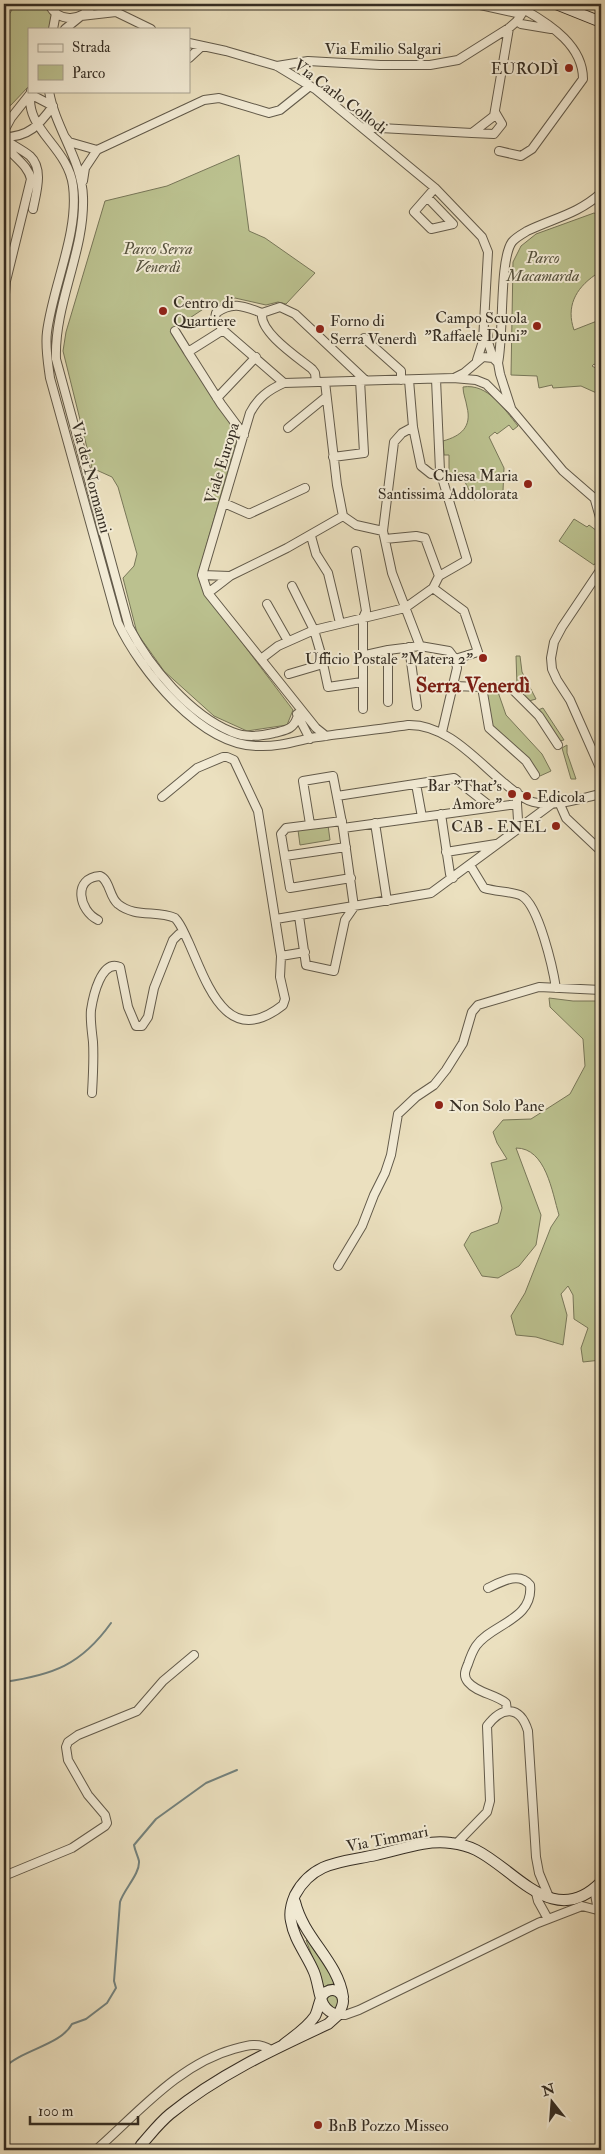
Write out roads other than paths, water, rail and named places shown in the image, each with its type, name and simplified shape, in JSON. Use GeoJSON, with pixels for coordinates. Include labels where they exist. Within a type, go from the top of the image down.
{"type":"FeatureCollection","features":[{"type":"Feature","properties":{"kind":"main road"},"geometry":{"type":"LineString","coordinates":[[556,4],[601,22]]}},
{"type":"Feature","properties":{"kind":"main road","name":"Via Timmari"},"geometry":{"type":"LineString","coordinates":[[294,1898],[300,1886],[311,1873],[328,1866],[429,1843],[450,1842],[476,1850],[536,1893],[549,1897],[570,1899],[598,1885]]}},
{"type":"Feature","properties":{"kind":"main road"},"geometry":{"type":"LineString","coordinates":[[140,2150],[141,2145],[169,2115],[223,2076],[271,2050],[328,2024],[338,2015],[343,2000],[341,1985],[336,1974],[299,1918],[294,1898]]}},
{"type":"Feature","properties":{"kind":"main road"},"geometry":{"type":"LineString","coordinates":[[294,1898],[290,1920],[298,1944],[314,1973],[321,2001],[328,2012],[338,2015]]}},
{"type":"Feature","properties":{"kind":"main road"},"geometry":{"type":"LineString","coordinates":[[283,2045],[306,2026],[315,2015],[323,1994],[332,1990],[338,1992],[343,2000]]}},
{"type":"Feature","properties":{"kind":"street"},"geometry":{"type":"LineString","coordinates":[[66,28],[88,12],[93,4]]}},
{"type":"Feature","properties":{"kind":"street"},"geometry":{"type":"LineString","coordinates":[[109,4],[116,12],[149,28]]}},
{"type":"Feature","properties":{"kind":"street"},"geometry":{"type":"LineString","coordinates":[[476,4],[523,12],[553,29],[571,44],[580,60],[583,79],[532,149],[521,156],[499,151]]}},
{"type":"Feature","properties":{"kind":"street"},"geometry":{"type":"LineString","coordinates":[[50,7],[67,18],[116,12]]}},
{"type":"Feature","properties":{"kind":"street"},"geometry":{"type":"LineString","coordinates":[[50,7],[53,28]]}},
{"type":"Feature","properties":{"kind":"street"},"geometry":{"type":"LineString","coordinates":[[523,12],[521,24],[553,29]]}},
{"type":"Feature","properties":{"kind":"street","name":"Via Emilio Salgari"},"geometry":{"type":"LineString","coordinates":[[277,66],[308,61],[380,65],[440,63],[458,60],[509,28],[523,12]]}},
{"type":"Feature","properties":{"kind":"street"},"geometry":{"type":"LineString","coordinates":[[472,133],[494,116],[509,28]]}},
{"type":"Feature","properties":{"kind":"street","name":"Via Carlo Collodi"},"geometry":{"type":"LineString","coordinates":[[190,43],[277,66],[310,86],[435,188],[482,237],[488,252],[484,341],[475,363]]}},
{"type":"Feature","properties":{"kind":"street"},"geometry":{"type":"LineString","coordinates":[[190,57],[202,46]]}},
{"type":"Feature","properties":{"kind":"street"},"geometry":{"type":"LineString","coordinates":[[83,186],[85,168],[97,150],[204,100],[219,98],[269,113],[280,110],[310,86]]}},
{"type":"Feature","properties":{"kind":"street","name":"Via dei Normanni"},"geometry":{"type":"LineString","coordinates":[[49,92],[52,106],[83,186],[82,222],[55,338],[56,359],[129,627],[165,680],[196,709],[233,733],[250,736],[265,735],[290,729],[295,725],[297,718]]}},
{"type":"Feature","properties":{"kind":"street"},"geometry":{"type":"LineString","coordinates":[[4,132],[11,118],[31,93],[52,106],[38,126],[30,131],[4,140]]}},
{"type":"Feature","properties":{"kind":"street","name":"Via dei Normanni"},"geometry":{"type":"LineString","coordinates":[[31,93],[29,108],[33,120],[59,152],[73,183],[72,222],[46,334],[50,378],[118,623],[128,644],[146,670],[168,695],[203,725],[227,739],[244,745],[258,746],[293,743],[326,736]]}},
{"type":"Feature","properties":{"kind":"street"},"geometry":{"type":"LineString","coordinates":[[362,127],[494,134],[502,124],[495,112]]}},
{"type":"Feature","properties":{"kind":"street"},"geometry":{"type":"LineString","coordinates":[[63,135],[69,142],[97,150]]}},
{"type":"Feature","properties":{"kind":"street"},"geometry":{"type":"LineString","coordinates":[[4,140],[30,157],[36,166],[38,173],[34,209]]}},
{"type":"Feature","properties":{"kind":"street"},"geometry":{"type":"LineString","coordinates":[[4,140],[9,152],[29,171],[31,179],[6,281],[4,308]]}},
{"type":"Feature","properties":{"kind":"street"},"geometry":{"type":"LineString","coordinates":[[426,197],[454,224],[431,229],[414,212],[426,197],[435,188]]}},
{"type":"Feature","properties":{"kind":"street","name":"Via Carlo Collodi"},"geometry":{"type":"LineString","coordinates":[[435,188],[444,192],[489,241],[492,251],[492,270],[488,342],[496,361]]}},
{"type":"Feature","properties":{"kind":"street"},"geometry":{"type":"LineString","coordinates":[[512,410],[496,361],[501,348],[505,258],[512,242],[526,232],[569,215],[590,204],[601,193]]}},
{"type":"Feature","properties":{"kind":"street"},"geometry":{"type":"LineString","coordinates":[[284,383],[223,330],[215,318],[216,313],[225,307],[234,305],[262,313],[280,307],[295,314],[363,380],[364,453],[334,457]]}},
{"type":"Feature","properties":{"kind":"street"},"geometry":{"type":"LineString","coordinates":[[262,313],[261,322],[267,331],[312,369],[315,373],[316,382]]}},
{"type":"Feature","properties":{"kind":"street"},"geometry":{"type":"LineString","coordinates":[[188,352],[223,330]]}},
{"type":"Feature","properties":{"kind":"street"},"geometry":{"type":"LineString","coordinates":[[175,331],[217,398],[244,435]]}},
{"type":"Feature","properties":{"kind":"street"},"geometry":{"type":"LineString","coordinates":[[364,338],[401,372],[405,380],[422,466],[431,474],[440,473]]}},
{"type":"Feature","properties":{"kind":"street"},"geometry":{"type":"LineString","coordinates":[[217,398],[256,357]]}},
{"type":"Feature","properties":{"kind":"street"},"geometry":{"type":"LineString","coordinates":[[453,378],[483,357],[496,361]]}},
{"type":"Feature","properties":{"kind":"street"},"geometry":{"type":"LineString","coordinates":[[475,363],[472,372],[476,380],[486,384],[512,410],[563,471],[598,502],[601,521]]}},
{"type":"Feature","properties":{"kind":"street"},"geometry":{"type":"LineString","coordinates":[[486,384],[495,381],[500,374]]}},
{"type":"Feature","properties":{"kind":"street","name":"Viale Europa"},"geometry":{"type":"LineString","coordinates":[[202,575],[255,403],[268,390],[284,383],[453,378],[476,380]]}},
{"type":"Feature","properties":{"kind":"street"},"geometry":{"type":"LineString","coordinates":[[261,659],[288,641],[314,630],[405,608],[433,588],[439,576],[467,560],[440,473],[436,379]]}},
{"type":"Feature","properties":{"kind":"street"},"geometry":{"type":"LineString","coordinates":[[325,382],[343,516],[356,526],[384,535],[425,538],[439,576]]}},
{"type":"Feature","properties":{"kind":"street"},"geometry":{"type":"LineString","coordinates":[[288,428],[326,397]]}},
{"type":"Feature","properties":{"kind":"street"},"geometry":{"type":"LineString","coordinates":[[413,427],[402,432],[394,442],[384,535],[392,574],[420,646]]}},
{"type":"Feature","properties":{"kind":"street"},"geometry":{"type":"LineString","coordinates":[[224,503],[249,514],[305,488]]}},
{"type":"Feature","properties":{"kind":"street"},"geometry":{"type":"LineString","coordinates":[[208,593],[230,576],[311,536],[343,516]]}},
{"type":"Feature","properties":{"kind":"street"},"geometry":{"type":"LineString","coordinates":[[311,536],[316,554],[328,574],[340,623]]}},
{"type":"Feature","properties":{"kind":"street"},"geometry":{"type":"LineString","coordinates":[[356,551],[366,611],[362,618],[363,710]]}},
{"type":"Feature","properties":{"kind":"street"},"geometry":{"type":"LineString","coordinates":[[601,568],[562,626],[554,642],[551,658],[556,680],[570,700],[601,770]]}},
{"type":"Feature","properties":{"kind":"street"},"geometry":{"type":"LineString","coordinates":[[230,576],[202,575],[208,593],[316,728],[326,736],[421,725],[442,732],[516,792],[534,802],[556,802],[601,794]]}},
{"type":"Feature","properties":{"kind":"street"},"geometry":{"type":"LineString","coordinates":[[292,586],[314,630],[328,688],[362,682]]}},
{"type":"Feature","properties":{"kind":"street"},"geometry":{"type":"LineString","coordinates":[[433,588],[464,611],[478,652],[455,660]]}},
{"type":"Feature","properties":{"kind":"street"},"geometry":{"type":"LineString","coordinates":[[266,604],[288,641]]}},
{"type":"Feature","properties":{"kind":"street"},"geometry":{"type":"LineString","coordinates":[[361,656],[420,646],[449,651],[455,660],[457,668],[442,732]]}},
{"type":"Feature","properties":{"kind":"street"},"geometry":{"type":"LineString","coordinates":[[410,647],[417,706]]}},
{"type":"Feature","properties":{"kind":"street"},"geometry":{"type":"LineString","coordinates":[[388,650],[388,702]]}},
{"type":"Feature","properties":{"kind":"street"},"geometry":{"type":"LineString","coordinates":[[289,674],[323,664]]}},
{"type":"Feature","properties":{"kind":"street"},"geometry":{"type":"LineString","coordinates":[[453,686],[511,688],[538,716],[558,746]]}},
{"type":"Feature","properties":{"kind":"street"},"geometry":{"type":"LineString","coordinates":[[482,687],[489,728],[526,761],[535,775]]}},
{"type":"Feature","properties":{"kind":"street"},"geometry":{"type":"LineString","coordinates":[[295,702],[297,718],[310,738]]}},
{"type":"Feature","properties":{"kind":"street"},"geometry":{"type":"LineString","coordinates":[[98,920],[87,910],[80,891],[81,886],[87,880],[100,876],[105,879],[112,896],[118,904],[144,914],[175,918],[208,986],[223,1010],[230,1015],[244,1020],[259,1017],[279,1008],[284,1002],[280,977],[281,956],[276,919],[270,875],[264,860],[258,811],[234,760],[223,757],[197,768],[162,797]]}},
{"type":"Feature","properties":{"kind":"street"},"geometry":{"type":"LineString","coordinates":[[299,916],[306,965],[334,971],[345,920],[354,907],[351,878],[333,776],[304,780],[310,824]]}},
{"type":"Feature","properties":{"kind":"street"},"geometry":{"type":"LineString","coordinates":[[336,796],[454,778],[491,807]]}},
{"type":"Feature","properties":{"kind":"street"},"geometry":{"type":"LineString","coordinates":[[416,784],[422,816]]}},
{"type":"Feature","properties":{"kind":"street"},"geometry":{"type":"LineString","coordinates":[[516,792],[518,820],[522,826]]}},
{"type":"Feature","properties":{"kind":"street"},"geometry":{"type":"LineString","coordinates":[[276,919],[431,893],[556,802]]}},
{"type":"Feature","properties":{"kind":"street"},"geometry":{"type":"LineString","coordinates":[[556,802],[566,818],[601,851]]}},
{"type":"Feature","properties":{"kind":"street"},"geometry":{"type":"LineString","coordinates":[[351,878],[290,888],[281,834],[286,828],[310,824],[375,824],[517,804]]}},
{"type":"Feature","properties":{"kind":"street"},"geometry":{"type":"LineString","coordinates":[[441,814],[450,874],[453,878]]}},
{"type":"Feature","properties":{"kind":"street"},"geometry":{"type":"LineString","coordinates":[[375,824],[387,901]]}},
{"type":"Feature","properties":{"kind":"street"},"geometry":{"type":"LineString","coordinates":[[446,852],[500,843]]}},
{"type":"Feature","properties":{"kind":"street"},"geometry":{"type":"LineString","coordinates":[[285,856],[346,847]]}},
{"type":"Feature","properties":{"kind":"street"},"geometry":{"type":"LineString","coordinates":[[470,865],[484,888],[521,896],[528,902],[551,957],[556,988]]}},
{"type":"Feature","properties":{"kind":"street"},"geometry":{"type":"LineString","coordinates":[[92,1093],[93,1043],[91,1011],[103,974],[108,968],[115,966],[120,968],[132,1018],[136,1026],[142,1026],[148,1017],[154,988],[169,948],[176,937],[184,934]]}},
{"type":"Feature","properties":{"kind":"street"},"geometry":{"type":"LineString","coordinates":[[281,956],[304,952]]}},
{"type":"Feature","properties":{"kind":"street"},"geometry":{"type":"LineString","coordinates":[[338,1266],[362,1226],[385,1173],[398,1114],[416,1097],[434,1085],[446,1070],[463,1042],[475,1008],[480,1003],[530,989],[601,990]]}},
{"type":"Feature","properties":{"kind":"street"},"geometry":{"type":"LineString","coordinates":[[488,1588],[509,1579],[520,1578],[527,1581],[530,1585],[530,1597],[523,1610],[476,1646],[465,1671],[466,1678],[471,1685],[498,1696],[506,1702],[508,1711]]}},
{"type":"Feature","properties":{"kind":"street"},"geometry":{"type":"LineString","coordinates":[[4,1876],[72,1848],[105,1826],[107,1822],[105,1815],[88,1794],[68,1760],[66,1748],[68,1742],[78,1735],[137,1711],[163,1681],[194,1655]]}},
{"type":"Feature","properties":{"kind":"street"},"geometry":{"type":"LineString","coordinates":[[456,1844],[487,1812],[490,1801],[487,1726],[500,1713],[508,1711],[521,1717],[528,1731],[536,1857],[539,1873],[549,1897]]}},
{"type":"Feature","properties":{"kind":"street"},"geometry":{"type":"LineString","coordinates":[[598,1885],[597,1905],[601,1911]]}},
{"type":"Feature","properties":{"kind":"street"},"geometry":{"type":"LineString","coordinates":[[536,1893],[538,1901],[548,1918]]}},
{"type":"Feature","properties":{"kind":"street"},"geometry":{"type":"LineString","coordinates":[[338,2015],[345,2015],[359,2010],[497,1941],[548,1918],[582,1906],[601,1911]]}},
{"type":"Feature","properties":{"kind":"street"},"geometry":{"type":"LineString","coordinates":[[343,2000],[359,2010]]}},
{"type":"Feature","properties":{"kind":"street"},"geometry":{"type":"LineString","coordinates":[[96,2150],[174,2080],[206,2058],[250,2045],[261,2045],[271,2050]]}},
{"type":"Feature","properties":{"kind":"waterway"},"geometry":{"type":"LineString","coordinates":[[4,1682],[37,1676],[65,1666],[89,1649],[111,1623]]}},
{"type":"Feature","properties":{"kind":"waterway"},"geometry":{"type":"LineString","coordinates":[[4,2068],[20,2056],[59,2037],[72,2024],[86,2019],[107,2003],[116,1988],[114,1981],[120,1902],[139,1866],[134,1845],[156,1819],[206,1783],[237,1770]]}},
{"type":"Feature","properties":{"kind":"place","name":"EURODÌ"},"geometry":{"type":"Point","coordinates":[569,68]}},
{"type":"Feature","properties":{"kind":"place","name":"Centro di Quartiere"},"geometry":{"type":"Point","coordinates":[163,311]}},
{"type":"Feature","properties":{"kind":"place","name":"Campo Scuola \"Raffaele Duni\""},"geometry":{"type":"Point","coordinates":[537,326]}},
{"type":"Feature","properties":{"kind":"place","name":"Forno di Serra Venerdì"},"geometry":{"type":"Point","coordinates":[320,329]}},
{"type":"Feature","properties":{"kind":"place","name":"Chiesa Maria Santissima Addolorata"},"geometry":{"type":"Point","coordinates":[528,484]}},
{"type":"Feature","properties":{"kind":"place","name":"Ufficio Postale \"Matera 2\""},"geometry":{"type":"Point","coordinates":[483,658]}},
{"type":"Feature","properties":{"kind":"place","name":"Bar \"That's Amore\""},"geometry":{"type":"Point","coordinates":[512,794]}},
{"type":"Feature","properties":{"kind":"place","name":"Edicola"},"geometry":{"type":"Point","coordinates":[527,796]}},
{"type":"Feature","properties":{"kind":"place","name":"CAB - ENEL"},"geometry":{"type":"Point","coordinates":[556,826]}},
{"type":"Feature","properties":{"kind":"place","name":"Non Solo Pane"},"geometry":{"type":"Point","coordinates":[439,1105]}},
{"type":"Feature","properties":{"kind":"place","name":"BnB Pozzo Misseo"},"geometry":{"type":"Point","coordinates":[318,2125]}},
{"type":"Feature","properties":{"kind":"district","name":"Serra Venerdì"},"geometry":{"type":"Point","coordinates":[473,685]}},
{"type":"Feature","properties":{"kind":"park label","name":"Parco Serra Venerdì"},"geometry":{"type":"Point","coordinates":[158,257]}},
{"type":"Feature","properties":{"kind":"park label","name":"Parco Macamarda"},"geometry":{"type":"Point","coordinates":[543,266]}}]}
